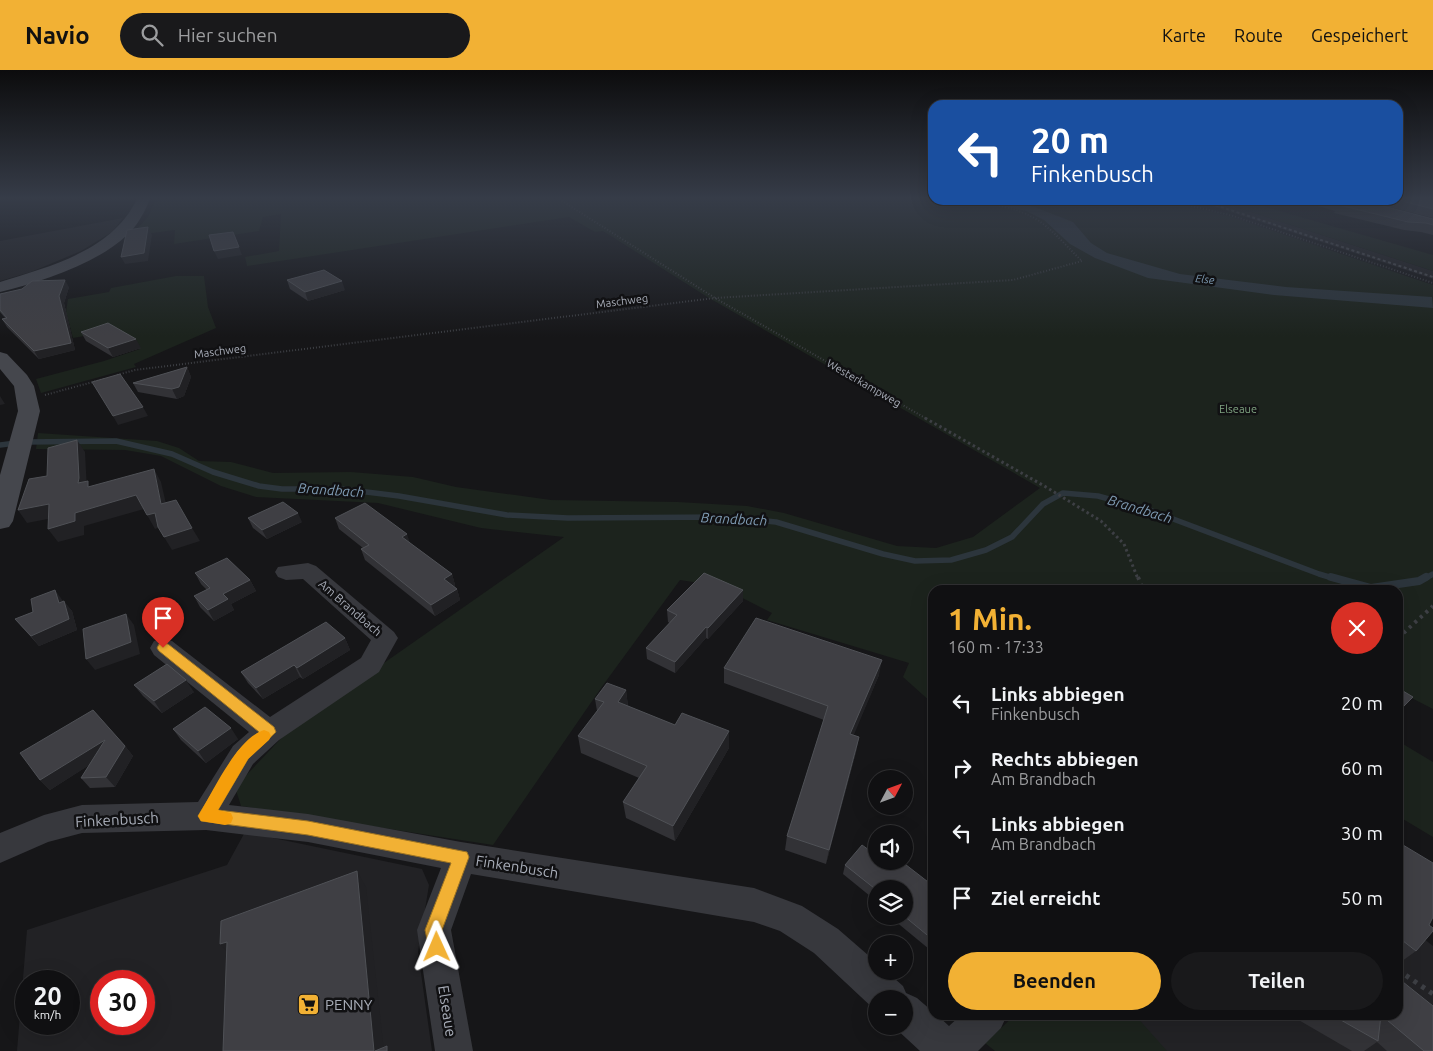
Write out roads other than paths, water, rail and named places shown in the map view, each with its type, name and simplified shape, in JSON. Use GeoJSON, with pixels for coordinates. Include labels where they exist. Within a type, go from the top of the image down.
{"type":"FeatureCollection","features":[{"type":"Feature","properties":{"kind":"main road"},"geometry":{"type":"LineString","coordinates":[[0,286],[62,266],[105,245]]}},
{"type":"Feature","properties":{"kind":"main road"},"geometry":{"type":"LineString","coordinates":[[0,358],[17,375],[24,386],[29,411],[14,455],[0,521]]}},
{"type":"Feature","properties":{"kind":"street","name":"Am Brandbach"},"geometry":{"type":"LineString","coordinates":[[206,816],[243,755],[268,732],[370,665],[385,638],[308,572],[286,572]]}},
{"type":"Feature","properties":{"kind":"street"},"geometry":{"type":"LineString","coordinates":[[163,648],[268,732]]}},
{"type":"Feature","properties":{"kind":"street","name":"Finkenbusch"},"geometry":{"type":"LineString","coordinates":[[0,848],[44,829],[82,819],[206,816],[308,828],[461,857],[754,905],[790,918],[826,941],[880,990]]}},
{"type":"Feature","properties":{"kind":"street","name":"Elseaue"},"geometry":{"type":"LineString","coordinates":[[454,1051],[434,930],[461,857]]}},
{"type":"Feature","properties":{"kind":"street"},"geometry":{"type":"LineString","coordinates":[[913,1018],[949,1051],[983,1020]]}},
{"type":"Feature","properties":{"kind":"water","name":"Else"},"geometry":{"type":"Polygon","coordinates":[[[1071,245],[1094,245],[1107,253],[1180,274],[1286,287],[1432,297],[1433,308],[1274,295],[1148,278],[1095,258],[1071,245]]]}},
{"type":"Feature","properties":{"kind":"waterway","name":"Brandbach"},"geometry":{"type":"LineString","coordinates":[[26,442],[116,441],[172,454],[213,472],[259,486],[282,489],[342,489],[399,496],[507,515],[568,518],[725,517],[776,522],[883,554],[915,561],[951,560],[986,550],[1012,537],[1043,504],[1063,493],[1098,496],[1152,511],[1336,579]]}},
{"type":"Feature","properties":{"kind":"waterway","name":"Brandbach"},"geometry":{"type":"LineString","coordinates":[[0,445],[16,443]]}},
{"type":"Feature","properties":{"kind":"waterway","name":"Brandbach"},"geometry":{"type":"LineString","coordinates":[[1424,579],[1433,574]]}},
{"type":"Feature","properties":{"kind":"waterway","name":"Brandbach"},"geometry":{"type":"LineString","coordinates":[[1331,577],[1360,585]]}},
{"type":"Feature","properties":{"kind":"waterway","name":"Brandbach"},"geometry":{"type":"LineString","coordinates":[[1392,585],[1419,581],[1426,577]]}},
{"type":"Feature","properties":{"kind":"railway"},"geometry":{"type":"LineString","coordinates":[[1336,245],[1433,277]]}},
{"type":"Feature","properties":{"kind":"place","name":"PENNY"},"geometry":{"type":"Point","coordinates":[309,1005]}}]}
